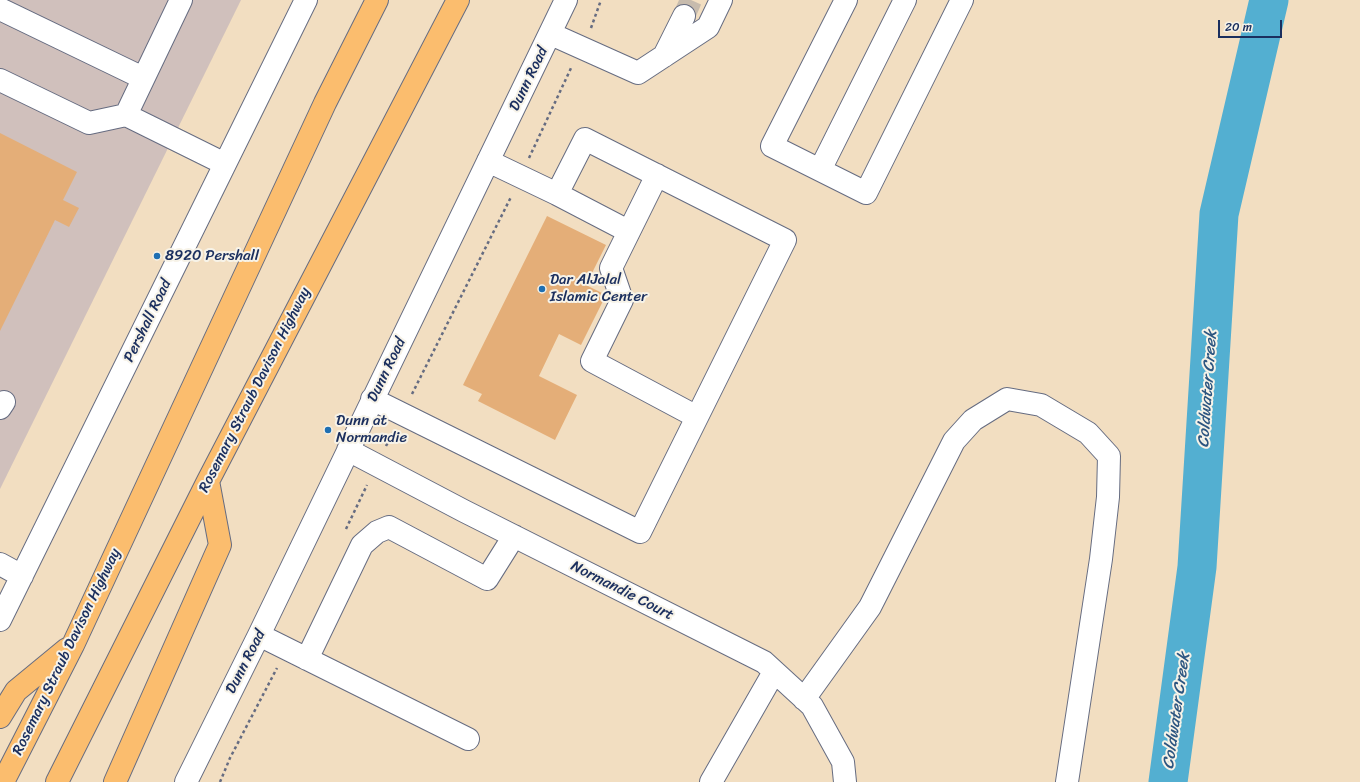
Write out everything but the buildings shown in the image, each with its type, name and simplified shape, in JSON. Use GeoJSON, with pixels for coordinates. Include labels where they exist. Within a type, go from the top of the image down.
{"type":"FeatureCollection","features":[{"type":"Feature","properties":{"kind":"highway","name":"Rosemary Straub Davison Highway"},"geometry":{"type":"LineString","coordinates":[[3,782],[73,645],[325,103],[377,0]]}},
{"type":"Feature","properties":{"kind":"highway","name":"Rosemary Straub Davison Highway"},"geometry":{"type":"LineString","coordinates":[[57,782],[208,481],[458,0]]}},
{"type":"Feature","properties":{"kind":"highway"},"geometry":{"type":"LineString","coordinates":[[114,782],[220,544],[208,481]]}},
{"type":"Feature","properties":{"kind":"highway"},"geometry":{"type":"LineString","coordinates":[[0,717],[16,691],[73,645]]}},
{"type":"Feature","properties":{"kind":"street"},"geometry":{"type":"LineString","coordinates":[[126,115],[181,0]]}},
{"type":"Feature","properties":{"kind":"street","name":"Pershall Road"},"geometry":{"type":"LineString","coordinates":[[0,620],[306,0]]}},
{"type":"Feature","properties":{"kind":"street","name":"Dunn Road"},"geometry":{"type":"LineString","coordinates":[[186,782],[259,636],[372,399],[551,34],[566,0]]}},
{"type":"Feature","properties":{"kind":"street"},"geometry":{"type":"LineString","coordinates":[[551,34],[638,73],[708,27],[721,0]]}},
{"type":"Feature","properties":{"kind":"street"},"geometry":{"type":"LineString","coordinates":[[846,0],[772,146],[866,193],[962,0]]}},
{"type":"Feature","properties":{"kind":"street"},"geometry":{"type":"LineString","coordinates":[[820,170],[905,0]]}},
{"type":"Feature","properties":{"kind":"street"},"geometry":{"type":"LineString","coordinates":[[0,9],[143,78]]}},
{"type":"Feature","properties":{"kind":"street"},"geometry":{"type":"LineString","coordinates":[[664,56],[684,16]]}},
{"type":"Feature","properties":{"kind":"street"},"geometry":{"type":"LineString","coordinates":[[0,80],[89,123],[126,115],[225,164]]}},
{"type":"Feature","properties":{"kind":"street"},"geometry":{"type":"LineString","coordinates":[[372,399],[640,532],[785,240],[585,139],[558,194]]}},
{"type":"Feature","properties":{"kind":"street"},"geometry":{"type":"LineString","coordinates":[[488,161],[558,194],[628,231]]}},
{"type":"Feature","properties":{"kind":"street"},"geometry":{"type":"LineString","coordinates":[[657,175],[611,268],[622,300],[592,361],[697,417]]}},
{"type":"Feature","properties":{"kind":"street"},"geometry":{"type":"LineString","coordinates":[[804,699],[870,607],[954,441],[973,420],[1007,399],[1041,406],[1088,433],[1109,456],[1108,496],[1101,559],[1067,782]]}},
{"type":"Feature","properties":{"kind":"street","name":"Normandie Court"},"geometry":{"type":"LineString","coordinates":[[348,450],[514,536],[764,662],[812,706],[843,762],[845,782]]}},
{"type":"Feature","properties":{"kind":"street"},"geometry":{"type":"LineString","coordinates":[[307,659],[362,544],[377,532],[389,527],[487,579],[514,536]]}},
{"type":"Feature","properties":{"kind":"street"},"geometry":{"type":"LineString","coordinates":[[0,564],[22,576]]}},
{"type":"Feature","properties":{"kind":"street"},"geometry":{"type":"LineString","coordinates":[[259,636],[468,739]]}},
{"type":"Feature","properties":{"kind":"street"},"geometry":{"type":"LineString","coordinates":[[711,782],[774,672]]}},
{"type":"Feature","properties":{"kind":"path"},"geometry":{"type":"LineString","coordinates":[[588,35],[601,0]]}},
{"type":"Feature","properties":{"kind":"path"},"geometry":{"type":"LineString","coordinates":[[529,158],[572,66]]}},
{"type":"Feature","properties":{"kind":"path"},"geometry":{"type":"LineString","coordinates":[[411,397],[511,195]]}},
{"type":"Feature","properties":{"kind":"path"},"geometry":{"type":"LineString","coordinates":[[385,450],[394,431]]}},
{"type":"Feature","properties":{"kind":"path"},"geometry":{"type":"LineString","coordinates":[[220,782],[230,758],[278,665]]}},
{"type":"Feature","properties":{"kind":"shaded area"},"geometry":{"type":"Polygon","coordinates":[[[0,0],[241,0],[0,489],[0,0]]]}},
{"type":"Feature","properties":{"kind":"waterway","name":"Coldwater Creek"},"geometry":{"type":"LineString","coordinates":[[1168,782],[1197,567],[1219,214],[1269,0]]}},
{"type":"Feature","properties":{"kind":"tunnel"},"geometry":{"type":"LineString","coordinates":[[684,16],[691,0]]}},
{"type":"Feature","properties":{"kind":"place","name":"8920 Pershall"},"geometry":{"type":"Point","coordinates":[157,256]}},
{"type":"Feature","properties":{"kind":"place","name":"Dar AlJalal Islamic Center"},"geometry":{"type":"Point","coordinates":[542,289]}},
{"type":"Feature","properties":{"kind":"place","name":"Dunn at Normandie"},"geometry":{"type":"Point","coordinates":[328,430]}}]}
